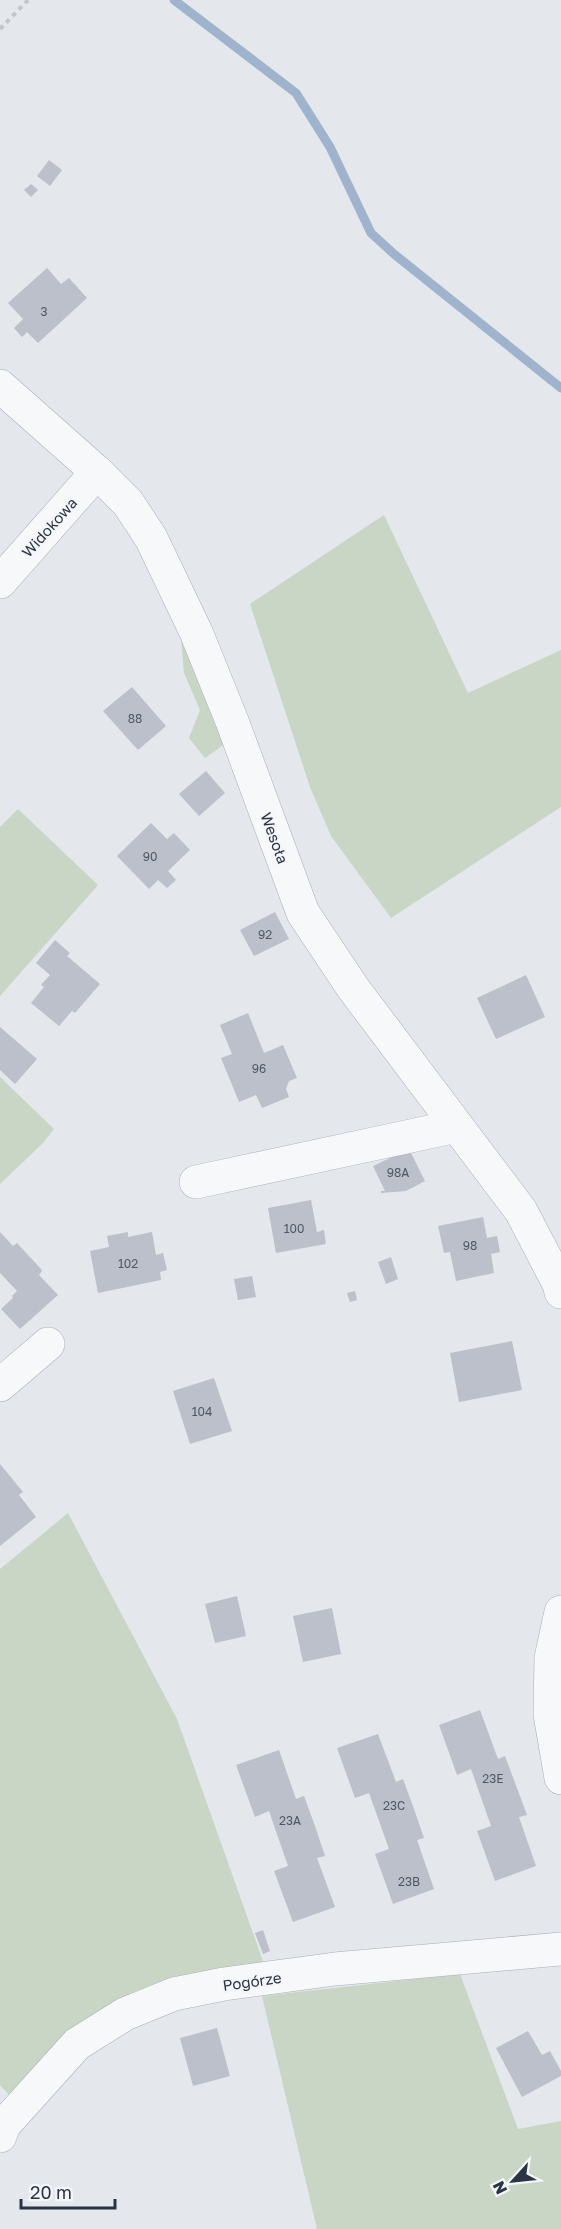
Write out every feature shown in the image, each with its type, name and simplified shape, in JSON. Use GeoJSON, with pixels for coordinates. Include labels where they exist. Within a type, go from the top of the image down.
{"type":"FeatureCollection","features":[{"type":"Feature","properties":{"kind":"street","name":"Wesoła"},"geometry":{"type":"LineString","coordinates":[[0,386],[98,472],[128,503],[151,538],[196,632],[232,721],[303,913],[353,988],[521,1211],[561,1292]]}},
{"type":"Feature","properties":{"kind":"street","name":"Widokowa"},"geometry":{"type":"LineString","coordinates":[[0,582],[98,472]]}},
{"type":"Feature","properties":{"kind":"street"},"geometry":{"type":"LineString","coordinates":[[196,1182],[457,1126]]}},
{"type":"Feature","properties":{"kind":"street"},"geometry":{"type":"LineString","coordinates":[[0,1385],[48,1344]]}},
{"type":"Feature","properties":{"kind":"street"},"geometry":{"type":"LineString","coordinates":[[561,1611],[551,1658],[550,1714],[561,1778]]}},
{"type":"Feature","properties":{"kind":"street","name":"Pogórze"},"geometry":{"type":"LineString","coordinates":[[1,2127],[77,2044],[125,2014],[174,1994],[224,1984],[335,1970],[561,1949]]}},
{"type":"Feature","properties":{"kind":"path"},"geometry":{"type":"LineString","coordinates":[[0,29],[28,0]]}},
{"type":"Feature","properties":{"kind":"green space"},"geometry":{"type":"Polygon","coordinates":[[[384,515],[468,693],[561,650],[561,807],[391,918],[331,836],[310,787],[250,604],[384,515]]]}},
{"type":"Feature","properties":{"kind":"green space"},"geometry":{"type":"Polygon","coordinates":[[[179,615],[229,741],[205,758],[189,738],[200,710],[184,673],[179,615]]]}},
{"type":"Feature","properties":{"kind":"green space"},"geometry":{"type":"Polygon","coordinates":[[[18,809],[98,885],[0,996],[0,827],[18,809]]]}},
{"type":"Feature","properties":{"kind":"green space"},"geometry":{"type":"Polygon","coordinates":[[[0,1077],[54,1129],[43,1143],[0,1184],[0,1077]]]}},
{"type":"Feature","properties":{"kind":"green space"},"geometry":{"type":"Polygon","coordinates":[[[68,1513],[177,1719],[264,1964],[171,1977],[131,1993],[84,2022],[11,2097],[0,2085],[0,1569],[68,1513]]]}},
{"type":"Feature","properties":{"kind":"green space"},"geometry":{"type":"Polygon","coordinates":[[[460,1974],[518,2129],[561,2121],[561,2229],[317,2229],[262,1996],[460,1974]]]}},
{"type":"Feature","properties":{"kind":"building"},"geometry":{"type":"Polygon","coordinates":[[[49,160],[62,170],[50,186],[37,176],[49,160]]]}},
{"type":"Feature","properties":{"kind":"building"},"geometry":{"type":"Polygon","coordinates":[[[31,184],[38,190],[31,197],[24,190],[31,184]]]}},
{"type":"Feature","properties":{"kind":"building"},"geometry":{"type":"Polygon","coordinates":[[[47,268],[61,284],[69,278],[87,298],[38,343],[27,332],[22,337],[14,328],[23,319],[8,303],[47,268]]]}},
{"type":"Feature","properties":{"kind":"building"},"geometry":{"type":"Polygon","coordinates":[[[132,687],[166,726],[138,750],[103,711],[132,687]]]}},
{"type":"Feature","properties":{"kind":"building"},"geometry":{"type":"Polygon","coordinates":[[[206,771],[225,793],[199,816],[179,794],[206,771]]]}},
{"type":"Feature","properties":{"kind":"building"},"geometry":{"type":"Polygon","coordinates":[[[151,823],[167,839],[174,833],[190,850],[168,871],[176,880],[167,888],[158,880],[149,889],[117,856],[151,823]]]}},
{"type":"Feature","properties":{"kind":"building"},"geometry":{"type":"Polygon","coordinates":[[[275,912],[289,939],[254,956],[240,930],[275,912]]]}},
{"type":"Feature","properties":{"kind":"building"},"geometry":{"type":"Polygon","coordinates":[[[55,940],[70,953],[67,956],[100,984],[75,1013],[72,1011],[59,1026],[31,1003],[44,987],[41,985],[50,975],[36,963],[55,940]]]}},
{"type":"Feature","properties":{"kind":"building"},"geometry":{"type":"Polygon","coordinates":[[[526,975],[545,1017],[496,1039],[477,998],[526,975]]]}},
{"type":"Feature","properties":{"kind":"building"},"geometry":{"type":"Polygon","coordinates":[[[248,1013],[264,1053],[283,1045],[297,1078],[289,1081],[286,1089],[289,1097],[262,1108],[256,1095],[239,1102],[221,1058],[232,1054],[220,1025],[248,1013]]]}},
{"type":"Feature","properties":{"kind":"building"},"geometry":{"type":"Polygon","coordinates":[[[0,1027],[37,1059],[15,1084],[0,1070],[0,1027]]]}},
{"type":"Feature","properties":{"kind":"building"},"geometry":{"type":"Polygon","coordinates":[[[409,1149],[425,1181],[406,1191],[381,1193],[385,1191],[373,1166],[409,1149]]]}},
{"type":"Feature","properties":{"kind":"building"},"geometry":{"type":"Polygon","coordinates":[[[311,1200],[317,1232],[324,1230],[326,1244],[276,1253],[268,1208],[311,1200]]]}},
{"type":"Feature","properties":{"kind":"building"},"geometry":{"type":"Polygon","coordinates":[[[483,1217],[487,1238],[497,1236],[500,1252],[491,1254],[494,1273],[456,1281],[450,1252],[444,1253],[438,1226],[483,1217]]]}},
{"type":"Feature","properties":{"kind":"building"},"geometry":{"type":"Polygon","coordinates":[[[0,1232],[13,1246],[17,1243],[41,1269],[39,1275],[58,1295],[20,1329],[1,1309],[17,1291],[0,1273],[0,1232]]]}},
{"type":"Feature","properties":{"kind":"building"},"geometry":{"type":"Polygon","coordinates":[[[128,1232],[128,1237],[152,1232],[156,1255],[163,1253],[167,1270],[160,1272],[161,1280],[98,1293],[90,1251],[109,1247],[107,1236],[128,1232]]]}},
{"type":"Feature","properties":{"kind":"building"},"geometry":{"type":"Polygon","coordinates":[[[391,1257],[398,1279],[386,1284],[378,1262],[391,1257]]]}},
{"type":"Feature","properties":{"kind":"building"},"geometry":{"type":"Polygon","coordinates":[[[252,1276],[256,1297],[238,1300],[234,1279],[252,1276]]]}},
{"type":"Feature","properties":{"kind":"building"},"geometry":{"type":"Polygon","coordinates":[[[355,1291],[357,1300],[350,1302],[347,1293],[355,1291]]]}},
{"type":"Feature","properties":{"kind":"building"},"geometry":{"type":"Polygon","coordinates":[[[512,1341],[522,1390],[459,1402],[450,1353],[512,1341]]]}},
{"type":"Feature","properties":{"kind":"building"},"geometry":{"type":"Polygon","coordinates":[[[214,1378],[232,1431],[190,1444],[173,1391],[214,1378]]]}},
{"type":"Feature","properties":{"kind":"building"},"geometry":{"type":"Polygon","coordinates":[[[0,1464],[23,1492],[19,1495],[36,1517],[0,1546],[0,1464]]]}},
{"type":"Feature","properties":{"kind":"building"},"geometry":{"type":"Polygon","coordinates":[[[237,1596],[246,1636],[215,1643],[205,1604],[237,1596]]]}},
{"type":"Feature","properties":{"kind":"building"},"geometry":{"type":"Polygon","coordinates":[[[332,1608],[341,1654],[303,1662],[293,1616],[332,1608]]]}},
{"type":"Feature","properties":{"kind":"building"},"geometry":{"type":"Polygon","coordinates":[[[480,1710],[498,1759],[505,1756],[527,1815],[519,1817],[536,1866],[495,1881],[477,1831],[491,1826],[471,1769],[457,1775],[439,1725],[480,1710]]]}},
{"type":"Feature","properties":{"kind":"building"},"geometry":{"type":"Polygon","coordinates":[[[378,1734],[396,1782],[403,1779],[414,1809],[424,1838],[417,1840],[434,1889],[393,1904],[375,1854],[389,1849],[369,1793],[355,1798],[337,1748],[378,1734]]]}},
{"type":"Feature","properties":{"kind":"building"},"geometry":{"type":"Polygon","coordinates":[[[279,1750],[296,1799],[304,1796],[315,1826],[325,1856],[317,1858],[335,1907],[293,1922],[274,1871],[288,1866],[269,1811],[255,1817],[236,1765],[279,1750]]]}},
{"type":"Feature","properties":{"kind":"building"},"geometry":{"type":"Polygon","coordinates":[[[263,1930],[270,1951],[263,1954],[255,1933],[263,1930]]]}},
{"type":"Feature","properties":{"kind":"building"},"geometry":{"type":"Polygon","coordinates":[[[217,2028],[230,2076],[193,2086],[180,2038],[217,2028]]]}},
{"type":"Feature","properties":{"kind":"building"},"geometry":{"type":"Polygon","coordinates":[[[528,2031],[542,2055],[550,2051],[561,2071],[561,2076],[522,2097],[496,2048],[528,2031]]]}},
{"type":"Feature","properties":{"kind":"waterway"},"geometry":{"type":"LineString","coordinates":[[174,0],[296,93],[330,147],[371,233],[561,388]]}}]}
